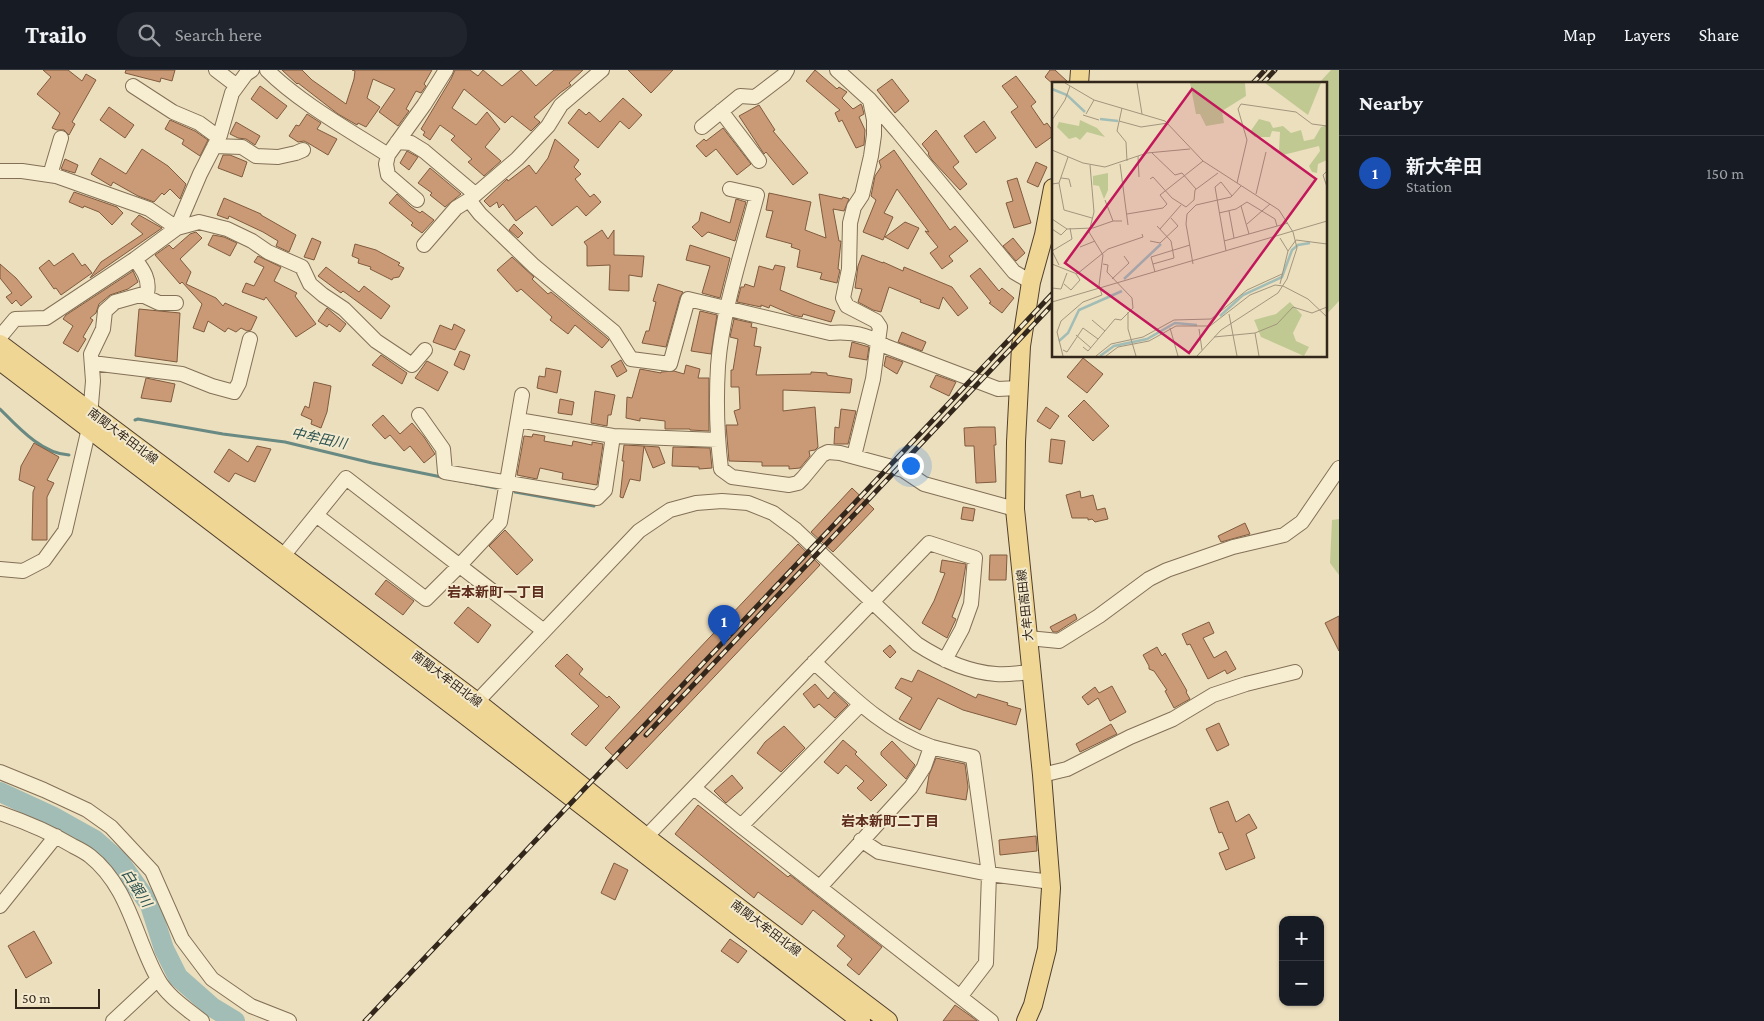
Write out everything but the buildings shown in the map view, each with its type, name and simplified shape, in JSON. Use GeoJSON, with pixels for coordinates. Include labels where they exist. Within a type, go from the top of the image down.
{"type":"FeatureCollection","features":[{"type":"Feature","properties":{"kind":"main road","name":"大牟田高田線"},"geometry":{"type":"LineString","coordinates":[[1026,1021],[1033,1005],[1047,948],[1051,882],[1015,509],[1018,388],[1021,346],[1031,282],[1044,234],[1052,193]]}},
{"type":"Feature","properties":{"kind":"main road","name":"南関大牟田北線"},"geometry":{"type":"LineString","coordinates":[[0,344],[90,420],[465,715],[861,1021]]}},
{"type":"Feature","properties":{"kind":"main road","name":"南関大牟田北線"},"geometry":{"type":"LineString","coordinates":[[0,361],[90,420],[283,556],[476,702],[646,837],[888,1021]]}},
{"type":"Feature","properties":{"kind":"street"},"geometry":{"type":"LineString","coordinates":[[216,70],[237,86]]}},
{"type":"Feature","properties":{"kind":"street"},"geometry":{"type":"LineString","coordinates":[[176,228],[216,142],[232,93],[246,74],[252,70]]}},
{"type":"Feature","properties":{"kind":"street"},"geometry":{"type":"LineString","coordinates":[[267,70],[286,87],[330,118],[388,155]]}},
{"type":"Feature","properties":{"kind":"street"},"geometry":{"type":"LineString","coordinates":[[417,200],[388,175],[386,164],[388,155],[424,105],[446,70]]}},
{"type":"Feature","properties":{"kind":"street"},"geometry":{"type":"LineString","coordinates":[[424,245],[456,208],[517,159],[548,126],[561,105],[602,70]]}},
{"type":"Feature","properties":{"kind":"street"},"geometry":{"type":"LineString","coordinates":[[702,127],[740,96],[755,97],[784,75],[787,70]]}},
{"type":"Feature","properties":{"kind":"street"},"geometry":{"type":"LineString","coordinates":[[837,70],[870,100],[1014,272],[1031,282]]}},
{"type":"Feature","properties":{"kind":"street"},"geometry":{"type":"LineString","coordinates":[[133,86],[173,112],[199,123],[216,142],[242,148],[256,156],[278,157],[296,154],[303,150]]}},
{"type":"Feature","properties":{"kind":"street"},"geometry":{"type":"LineString","coordinates":[[854,456],[873,379],[880,326],[876,321],[847,306],[843,298],[849,269],[850,223],[854,207],[862,195],[874,135],[874,120],[870,100]]}},
{"type":"Feature","properties":{"kind":"street"},"geometry":{"type":"LineString","coordinates":[[721,111],[759,161]]}},
{"type":"Feature","properties":{"kind":"street"},"geometry":{"type":"LineString","coordinates":[[50,175],[61,138]]}},
{"type":"Feature","properties":{"kind":"street"},"geometry":{"type":"LineString","coordinates":[[398,142],[411,143],[424,151],[472,197],[480,214],[534,266],[614,332],[631,359],[670,364],[688,299],[830,333],[846,331],[874,338],[885,346],[998,389],[1018,388]]}},
{"type":"Feature","properties":{"kind":"street"},"geometry":{"type":"LineString","coordinates":[[0,171],[22,171],[50,175],[149,209],[176,228]]}},
{"type":"Feature","properties":{"kind":"street"},"geometry":{"type":"LineString","coordinates":[[730,189],[756,195],[728,308],[718,366],[718,440],[722,469],[732,477],[789,485],[798,483],[804,478],[822,455],[828,452],[840,453],[903,470],[924,484],[1015,509]]}},
{"type":"Feature","properties":{"kind":"street"},"geometry":{"type":"LineString","coordinates":[[0,337],[15,319],[46,318],[135,259],[176,228],[199,222],[227,229],[252,241],[268,252],[302,266],[310,284],[344,310],[376,340],[412,365],[425,350]]}},
{"type":"Feature","properties":{"kind":"street"},"geometry":{"type":"LineString","coordinates":[[0,569],[23,571],[44,560],[65,531],[90,420],[93,381],[91,354],[102,329],[105,312],[115,302],[148,293],[149,285],[145,274],[135,259]]}},
{"type":"Feature","properties":{"kind":"street"},"geometry":{"type":"LineString","coordinates":[[142,295],[159,303],[176,303]]}},
{"type":"Feature","properties":{"kind":"street"},"geometry":{"type":"LineString","coordinates":[[92,362],[182,374],[212,386],[234,392],[239,383],[250,338]]}},
{"type":"Feature","properties":{"kind":"street"},"geometry":{"type":"LineString","coordinates":[[316,515],[426,599],[500,522],[522,395]]}},
{"type":"Feature","properties":{"kind":"street"},"geometry":{"type":"LineString","coordinates":[[419,415],[443,449],[445,472],[506,484],[597,498],[605,490],[613,436]]}},
{"type":"Feature","properties":{"kind":"street"},"geometry":{"type":"LineString","coordinates":[[518,420],[613,436],[718,440]]}},
{"type":"Feature","properties":{"kind":"street"},"geometry":{"type":"LineString","coordinates":[[1028,638],[1059,641],[1099,616],[1150,579],[1167,570],[1234,547],[1284,535],[1302,522],[1339,468]]}},
{"type":"Feature","properties":{"kind":"street"},"geometry":{"type":"LineString","coordinates":[[283,556],[346,478],[544,631]]}},
{"type":"Feature","properties":{"kind":"street"},"geometry":{"type":"LineString","coordinates":[[465,715],[639,531],[670,510],[696,502],[748,503],[773,514],[796,530],[916,644],[945,660],[968,668],[996,674],[1031,672]]}},
{"type":"Feature","properties":{"kind":"street"},"geometry":{"type":"LineString","coordinates":[[646,837],[929,543],[975,558],[971,604],[962,630],[945,660]]}},
{"type":"Feature","properties":{"kind":"street"},"geometry":{"type":"LineString","coordinates":[[814,662],[860,705],[894,728],[931,746],[973,757],[989,874],[986,963],[960,997]]}},
{"type":"Feature","properties":{"kind":"street"},"geometry":{"type":"LineString","coordinates":[[1042,775],[1067,769],[1130,737],[1173,719],[1213,695],[1246,684],[1295,672]]}},
{"type":"Feature","properties":{"kind":"street"},"geometry":{"type":"LineString","coordinates":[[741,826],[860,705]]}},
{"type":"Feature","properties":{"kind":"street"},"geometry":{"type":"LineString","coordinates":[[820,887],[911,787],[924,768],[931,746]]}},
{"type":"Feature","properties":{"kind":"street"},"geometry":{"type":"LineString","coordinates":[[0,772],[88,810],[111,827],[152,871],[182,940],[212,979],[251,1006],[289,1021]]}},
{"type":"Feature","properties":{"kind":"street"},"geometry":{"type":"LineString","coordinates":[[694,788],[960,997],[985,1019]]}},
{"type":"Feature","properties":{"kind":"street"},"geometry":{"type":"LineString","coordinates":[[0,813],[56,836],[90,856],[110,877],[126,900],[143,947],[166,992],[202,1021]]}},
{"type":"Feature","properties":{"kind":"street"},"geometry":{"type":"LineString","coordinates":[[0,906],[56,836]]}},
{"type":"Feature","properties":{"kind":"street"},"geometry":{"type":"LineString","coordinates":[[862,840],[879,852],[989,874],[1051,882]]}},
{"type":"Feature","properties":{"kind":"street"},"geometry":{"type":"LineString","coordinates":[[113,1021],[158,979]]}},
{"type":"Feature","properties":{"kind":"green space"},"geometry":{"type":"Polygon","coordinates":[[[1331,70],[1339,70],[1339,301],[1326,315],[1326,82],[1320,82],[1331,70]]]}},
{"type":"Feature","properties":{"kind":"green space"},"geometry":{"type":"Polygon","coordinates":[[[1339,519],[1339,575],[1330,563],[1332,520],[1339,519]]]}},
{"type":"Feature","properties":{"kind":"waterway","name":"中牟田川"},"geometry":{"type":"LineString","coordinates":[[0,409],[40,445],[49,450],[69,455]]}},
{"type":"Feature","properties":{"kind":"waterway","name":"中牟田川"},"geometry":{"type":"LineString","coordinates":[[135,420],[285,442],[372,463],[496,488]]}},
{"type":"Feature","properties":{"kind":"waterway","name":"中牟田川"},"geometry":{"type":"LineString","coordinates":[[515,492],[594,506]]}},
{"type":"Feature","properties":{"kind":"waterway","name":"白銀川"},"geometry":{"type":"LineString","coordinates":[[0,792],[52,816],[95,840],[119,861],[150,905],[164,949],[178,977],[212,1007],[235,1021]]}},
{"type":"Feature","properties":{"kind":"railway"},"geometry":{"type":"LineString","coordinates":[[1254,82],[1265,70]]}},
{"type":"Feature","properties":{"kind":"railway"},"geometry":{"type":"LineString","coordinates":[[1264,82],[1275,70]]}},
{"type":"Feature","properties":{"kind":"railway"},"geometry":{"type":"LineString","coordinates":[[365,1021],[1052,294]]}},
{"type":"Feature","properties":{"kind":"railway"},"geometry":{"type":"LineString","coordinates":[[646,735],[1052,305]]}},
{"type":"Feature","properties":{"kind":"place","name":"新大牟田"},"geometry":{"type":"Point","coordinates":[724,646]}},
{"type":"Feature","properties":{"kind":"district","name":"岩本新町一丁目"},"geometry":{"type":"Point","coordinates":[496,592]}},
{"type":"Feature","properties":{"kind":"district","name":"岩本新町二丁目"},"geometry":{"type":"Point","coordinates":[890,821]}}]}
